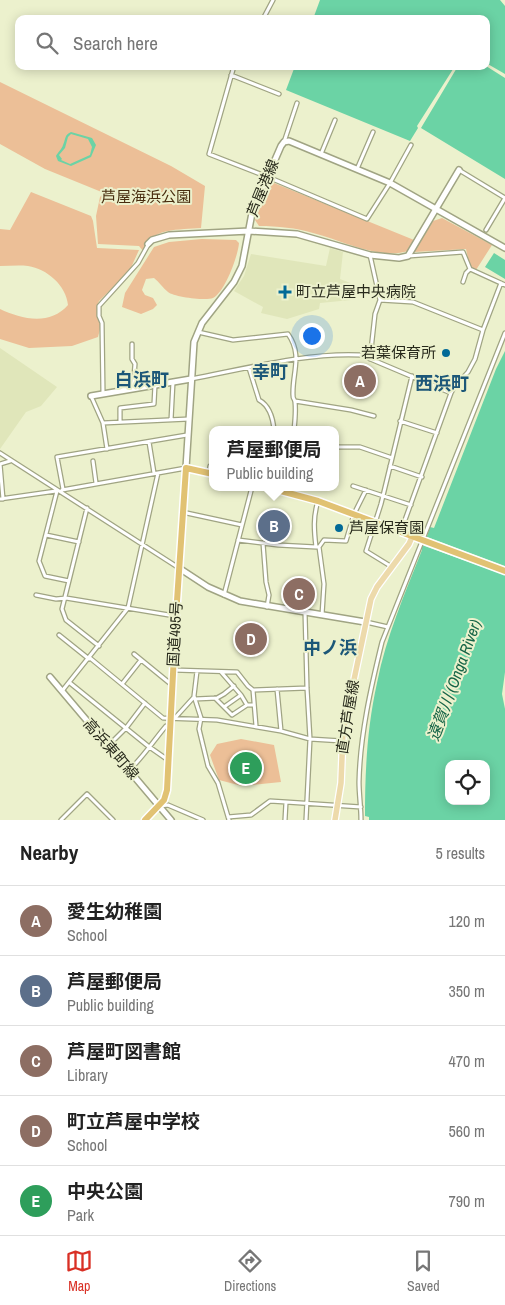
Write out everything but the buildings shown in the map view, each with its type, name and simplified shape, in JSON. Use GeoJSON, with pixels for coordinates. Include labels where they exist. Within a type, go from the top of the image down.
{"type":"FeatureCollection","features":[{"type":"Feature","properties":{"kind":"highway"},"geometry":{"type":"LineString","coordinates":[[186,468],[209,474]]}},
{"type":"Feature","properties":{"kind":"highway","name":"国道495号"},"geometry":{"type":"LineString","coordinates":[[145,820],[166,796],[186,468]]}},
{"type":"Feature","properties":{"kind":"highway"},"geometry":{"type":"LineString","coordinates":[[286,491],[376,522],[421,541],[505,571]]}},
{"type":"Feature","properties":{"kind":"main road","name":"芦屋港線"},"geometry":{"type":"LineString","coordinates":[[186,468],[194,342],[205,318],[238,275],[242,266],[252,213],[280,146],[284,142],[289,141],[390,183],[505,248]]}},
{"type":"Feature","properties":{"kind":"main road"},"geometry":{"type":"LineString","coordinates":[[148,244],[152,240],[169,235],[249,230],[297,234],[370,255],[399,258],[408,256],[460,170]]}},
{"type":"Feature","properties":{"kind":"main road"},"geometry":{"type":"LineString","coordinates":[[91,396],[191,380]]}},
{"type":"Feature","properties":{"kind":"main road","name":"直方芦屋線"},"geometry":{"type":"LineString","coordinates":[[334,820],[341,782],[342,741],[371,599],[412,537]]}},
{"type":"Feature","properties":{"kind":"main road"},"geometry":{"type":"LineString","coordinates":[[179,568],[208,587],[240,601],[365,622]]}},
{"type":"Feature","properties":{"kind":"main road","name":"高浜東町線"},"geometry":{"type":"LineString","coordinates":[[50,677],[171,820]]}},
{"type":"Feature","properties":{"kind":"street"},"geometry":{"type":"LineString","coordinates":[[265,15],[274,0]]}},
{"type":"Feature","properties":{"kind":"street"},"geometry":{"type":"LineString","coordinates":[[233,70],[209,154],[367,219],[411,145]]}},
{"type":"Feature","properties":{"kind":"street"},"geometry":{"type":"LineString","coordinates":[[231,75],[279,94]]}},
{"type":"Feature","properties":{"kind":"street"},"geometry":{"type":"LineString","coordinates":[[284,142],[297,103]]}},
{"type":"Feature","properties":{"kind":"street"},"geometry":{"type":"LineString","coordinates":[[320,154],[335,120]]}},
{"type":"Feature","properties":{"kind":"street"},"geometry":{"type":"LineString","coordinates":[[357,169],[373,132]]}},
{"type":"Feature","properties":{"kind":"street"},"geometry":{"type":"LineString","coordinates":[[460,170],[505,198],[486,230]]}},
{"type":"Feature","properties":{"kind":"street"},"geometry":{"type":"LineString","coordinates":[[104,393],[102,323],[99,316],[99,306],[138,263],[148,244]]}},
{"type":"Feature","properties":{"kind":"street"},"geometry":{"type":"LineString","coordinates":[[401,532],[451,393],[468,372],[475,359],[483,330],[503,284],[470,268],[463,252],[408,256]]}},
{"type":"Feature","properties":{"kind":"street"},"geometry":{"type":"LineString","coordinates":[[370,255],[380,300],[375,314],[370,359]]}},
{"type":"Feature","properties":{"kind":"street"},"geometry":{"type":"LineString","coordinates":[[463,282],[470,268]]}},
{"type":"Feature","properties":{"kind":"street"},"geometry":{"type":"LineString","coordinates":[[380,300],[413,302],[438,310],[483,330]]}},
{"type":"Feature","properties":{"kind":"street"},"geometry":{"type":"LineString","coordinates":[[198,332],[233,340],[288,334],[294,342],[296,359],[292,397],[294,401],[294,426]]}},
{"type":"Feature","properties":{"kind":"street"},"geometry":{"type":"LineString","coordinates":[[361,820],[359,782],[365,721],[377,662],[388,627],[421,541],[505,333]]}},
{"type":"Feature","properties":{"kind":"street"},"geometry":{"type":"LineString","coordinates":[[132,344],[132,359],[135,364],[133,389]]}},
{"type":"Feature","properties":{"kind":"street"},"geometry":{"type":"LineString","coordinates":[[191,380],[296,359],[361,355],[451,393]]}},
{"type":"Feature","properties":{"kind":"street"},"geometry":{"type":"LineString","coordinates":[[248,368],[259,400],[264,403],[271,414],[273,426]]}},
{"type":"Feature","properties":{"kind":"street"},"geometry":{"type":"LineString","coordinates":[[392,567],[366,551],[376,522],[412,376]]}},
{"type":"Feature","properties":{"kind":"street"},"geometry":{"type":"LineString","coordinates":[[171,420],[173,382]]}},
{"type":"Feature","properties":{"kind":"street"},"geometry":{"type":"LineString","coordinates":[[120,422],[120,408],[154,404],[154,385]]}},
{"type":"Feature","properties":{"kind":"street"},"geometry":{"type":"LineString","coordinates":[[91,396],[103,423],[107,449]]}},
{"type":"Feature","properties":{"kind":"street"},"geometry":{"type":"LineString","coordinates":[[294,401],[374,416]]}},
{"type":"Feature","properties":{"kind":"street"},"geometry":{"type":"LineString","coordinates":[[103,423],[189,419]]}},
{"type":"Feature","properties":{"kind":"street"},"geometry":{"type":"LineString","coordinates":[[400,422],[436,433]]}},
{"type":"Feature","properties":{"kind":"street"},"geometry":{"type":"LineString","coordinates":[[69,581],[45,576],[39,562],[60,491],[57,458],[187,435]]}},
{"type":"Feature","properties":{"kind":"street"},"geometry":{"type":"LineString","coordinates":[[61,692],[128,608],[156,473],[149,442]]}},
{"type":"Feature","properties":{"kind":"street"},"geometry":{"type":"LineString","coordinates":[[339,446],[360,447],[392,458]]}},
{"type":"Feature","properties":{"kind":"street"},"geometry":{"type":"LineString","coordinates":[[0,453],[179,568]]}},
{"type":"Feature","properties":{"kind":"street"},"geometry":{"type":"LineString","coordinates":[[10,460],[0,464],[2,499],[60,491],[186,468]]}},
{"type":"Feature","properties":{"kind":"street"},"geometry":{"type":"LineString","coordinates":[[93,461],[96,483]]}},
{"type":"Feature","properties":{"kind":"street"},"geometry":{"type":"LineString","coordinates":[[390,466],[422,477]]}},
{"type":"Feature","properties":{"kind":"street"},"geometry":{"type":"LineString","coordinates":[[352,486],[411,505]]}},
{"type":"Feature","properties":{"kind":"street"},"geometry":{"type":"LineString","coordinates":[[318,547],[324,540],[346,541],[354,514],[366,490]]}},
{"type":"Feature","properties":{"kind":"street"},"geometry":{"type":"LineString","coordinates":[[224,595],[251,491]]}},
{"type":"Feature","properties":{"kind":"street"},"geometry":{"type":"LineString","coordinates":[[318,501],[314,516],[324,584],[322,615]]}},
{"type":"Feature","properties":{"kind":"street"},"geometry":{"type":"LineString","coordinates":[[87,508],[62,609],[66,620],[99,646]]}},
{"type":"Feature","properties":{"kind":"street"},"geometry":{"type":"LineString","coordinates":[[182,512],[242,525]]}},
{"type":"Feature","properties":{"kind":"street"},"geometry":{"type":"LineString","coordinates":[[46,535],[79,542]]}},
{"type":"Feature","properties":{"kind":"street"},"geometry":{"type":"LineString","coordinates":[[238,540],[318,547]]}},
{"type":"Feature","properties":{"kind":"street"},"geometry":{"type":"LineString","coordinates":[[263,543],[269,595],[267,606]]}},
{"type":"Feature","properties":{"kind":"street"},"geometry":{"type":"LineString","coordinates":[[36,595],[176,616]]}},
{"type":"Feature","properties":{"kind":"street"},"geometry":{"type":"LineString","coordinates":[[305,612],[310,739],[306,820]]}},
{"type":"Feature","properties":{"kind":"street"},"geometry":{"type":"LineString","coordinates":[[365,622],[388,627]]}},
{"type":"Feature","properties":{"kind":"street"},"geometry":{"type":"LineString","coordinates":[[59,635],[164,718],[201,718],[256,726],[310,739],[342,741]]}},
{"type":"Feature","properties":{"kind":"street"},"geometry":{"type":"LineString","coordinates":[[134,654],[172,685]]}},
{"type":"Feature","properties":{"kind":"street"},"geometry":{"type":"LineString","coordinates":[[122,684],[141,660]]}},
{"type":"Feature","properties":{"kind":"street"},"geometry":{"type":"LineString","coordinates":[[173,670],[237,672],[253,690],[307,688]]}},
{"type":"Feature","properties":{"kind":"street"},"geometry":{"type":"LineString","coordinates":[[197,671],[195,698],[201,718],[199,729],[208,766],[218,783],[228,819],[251,815],[270,801],[361,807]]}},
{"type":"Feature","properties":{"kind":"street"},"geometry":{"type":"LineString","coordinates":[[220,671],[234,686],[247,705]]}},
{"type":"Feature","properties":{"kind":"street"},"geometry":{"type":"LineString","coordinates":[[70,683],[168,760]]}},
{"type":"Feature","properties":{"kind":"street"},"geometry":{"type":"LineString","coordinates":[[172,719],[195,698],[215,698],[234,686]]}},
{"type":"Feature","properties":{"kind":"street"},"geometry":{"type":"LineString","coordinates":[[277,689],[281,731]]}},
{"type":"Feature","properties":{"kind":"street"},"geometry":{"type":"LineString","coordinates":[[253,690],[256,726]]}},
{"type":"Feature","properties":{"kind":"street"},"geometry":{"type":"LineString","coordinates":[[224,707],[241,695]]}},
{"type":"Feature","properties":{"kind":"street"},"geometry":{"type":"LineString","coordinates":[[215,698],[232,715],[247,705],[254,705]]}},
{"type":"Feature","properties":{"kind":"street"},"geometry":{"type":"LineString","coordinates":[[108,746],[126,728],[145,703]]}},
{"type":"Feature","properties":{"kind":"street"},"geometry":{"type":"LineString","coordinates":[[129,770],[137,763],[148,746],[166,726],[170,727]]}},
{"type":"Feature","properties":{"kind":"street"},"geometry":{"type":"LineString","coordinates":[[61,820],[87,794],[113,820]]}},
{"type":"Feature","properties":{"kind":"street"},"geometry":{"type":"LineString","coordinates":[[285,820],[286,802]]}},
{"type":"Feature","properties":{"kind":"street"},"geometry":{"type":"LineString","coordinates":[[159,806],[168,805],[203,820]]}},
{"type":"Feature","properties":{"kind":"shaded area"},"geometry":{"type":"Polygon","coordinates":[[[330,248],[343,252],[340,279],[358,286],[351,288],[351,300],[320,303],[319,309],[287,319],[261,313],[263,307],[234,291],[244,276],[251,254],[326,266],[330,248]]]}},
{"type":"Feature","properties":{"kind":"shaded area"},"geometry":{"type":"Polygon","coordinates":[[[0,348],[57,387],[41,406],[26,412],[0,449],[0,348]]]}},
{"type":"Feature","properties":{"kind":"green space","name":"芦屋海浜公園"},"geometry":{"type":"Polygon","coordinates":[[[0,82],[171,166],[205,186],[201,228],[167,231],[159,234],[147,243],[143,251],[139,246],[98,244],[96,216],[100,197],[104,193],[45,169],[0,144],[0,82]]]}},
{"type":"Feature","properties":{"kind":"green space"},"geometry":{"type":"Polygon","coordinates":[[[274,183],[414,240],[408,251],[385,253],[360,248],[300,230],[259,226],[255,220],[269,186],[274,183]]]}},
{"type":"Feature","properties":{"kind":"green space"},"geometry":{"type":"Polygon","coordinates":[[[31,192],[91,216],[97,248],[139,250],[129,272],[99,301],[97,307],[101,325],[98,337],[72,346],[29,348],[0,339],[0,309],[17,316],[35,319],[53,316],[61,312],[68,305],[64,291],[48,274],[28,266],[0,266],[0,229],[10,230],[31,192]]]}},
{"type":"Feature","properties":{"kind":"green space"},"geometry":{"type":"Polygon","coordinates":[[[442,218],[492,245],[476,270],[470,268],[466,249],[414,252],[433,221],[442,218]]]}},
{"type":"Feature","properties":{"kind":"green space"},"geometry":{"type":"Polygon","coordinates":[[[202,239],[236,240],[239,243],[230,273],[218,294],[209,299],[183,297],[171,294],[154,278],[146,279],[142,290],[145,295],[153,298],[157,305],[153,309],[141,314],[122,307],[125,293],[154,247],[169,242],[202,239]]]}},
{"type":"Feature","properties":{"kind":"green space"},"geometry":{"type":"Polygon","coordinates":[[[241,739],[274,745],[281,782],[242,786],[219,780],[210,755],[217,744],[241,739]]]}},
{"type":"Feature","properties":{"kind":"water"},"geometry":{"type":"Polygon","coordinates":[[[320,0],[500,0],[505,6],[505,74],[490,65],[490,15],[314,15],[320,0]]]}},
{"type":"Feature","properties":{"kind":"water"},"geometry":{"type":"Polygon","coordinates":[[[490,69],[505,78],[505,179],[421,128],[456,70],[490,69]]]}},
{"type":"Feature","properties":{"kind":"water"},"geometry":{"type":"Polygon","coordinates":[[[294,70],[452,70],[417,126],[418,128],[410,141],[286,90],[294,70]]]}},
{"type":"Feature","properties":{"kind":"water"},"geometry":{"type":"Polygon","coordinates":[[[69,133],[92,138],[96,145],[91,157],[71,166],[58,161],[56,156],[69,133]],[[71,134],[68,137],[65,148],[59,155],[61,160],[70,164],[90,155],[92,147],[88,139],[71,134]]]}},
{"type":"Feature","properties":{"kind":"water"},"geometry":{"type":"Polygon","coordinates":[[[494,253],[505,260],[505,279],[485,267],[494,253]]]}},
{"type":"Feature","properties":{"kind":"water","name":"遠賀川 (Onga River)"},"geometry":{"type":"Polygon","coordinates":[[[505,351],[505,672],[502,694],[505,709],[505,820],[369,820],[369,817],[365,816],[369,733],[385,649],[396,615],[422,550],[419,541],[426,539],[430,527],[434,528],[496,369],[505,351]]]}},
{"type":"Feature","properties":{"kind":"pier"},"geometry":{"type":"Polygon","coordinates":[[[422,535],[505,566],[505,575],[419,544],[422,535]]]}},
{"type":"Feature","properties":{"kind":"place","name":"町立芦屋中央病院"},"geometry":{"type":"Point","coordinates":[285,292]}},
{"type":"Feature","properties":{"kind":"place","name":"若葉保育所"},"geometry":{"type":"Point","coordinates":[446,353]}},
{"type":"Feature","properties":{"kind":"place","name":"愛生幼稚園"},"geometry":{"type":"Point","coordinates":[360,381]}},
{"type":"Feature","properties":{"kind":"place","name":"芦屋郵便局"},"geometry":{"type":"Point","coordinates":[274,526]}},
{"type":"Feature","properties":{"kind":"place","name":"芦屋保育園"},"geometry":{"type":"Point","coordinates":[339,528]}},
{"type":"Feature","properties":{"kind":"place","name":"芦屋町図書館"},"geometry":{"type":"Point","coordinates":[299,594]}},
{"type":"Feature","properties":{"kind":"place","name":"町立芦屋中学校"},"geometry":{"type":"Point","coordinates":[251,639]}},
{"type":"Feature","properties":{"kind":"place","name":"中央公園"},"geometry":{"type":"Point","coordinates":[246,768]}},
{"type":"Feature","properties":{"kind":"district","name":"幸町"},"geometry":{"type":"Point","coordinates":[270,372]}},
{"type":"Feature","properties":{"kind":"district","name":"白浜町"},"geometry":{"type":"Point","coordinates":[142,380]}},
{"type":"Feature","properties":{"kind":"district","name":"西浜町"},"geometry":{"type":"Point","coordinates":[442,384]}},
{"type":"Feature","properties":{"kind":"district","name":"中ノ浜"},"geometry":{"type":"Point","coordinates":[330,648]}}]}
